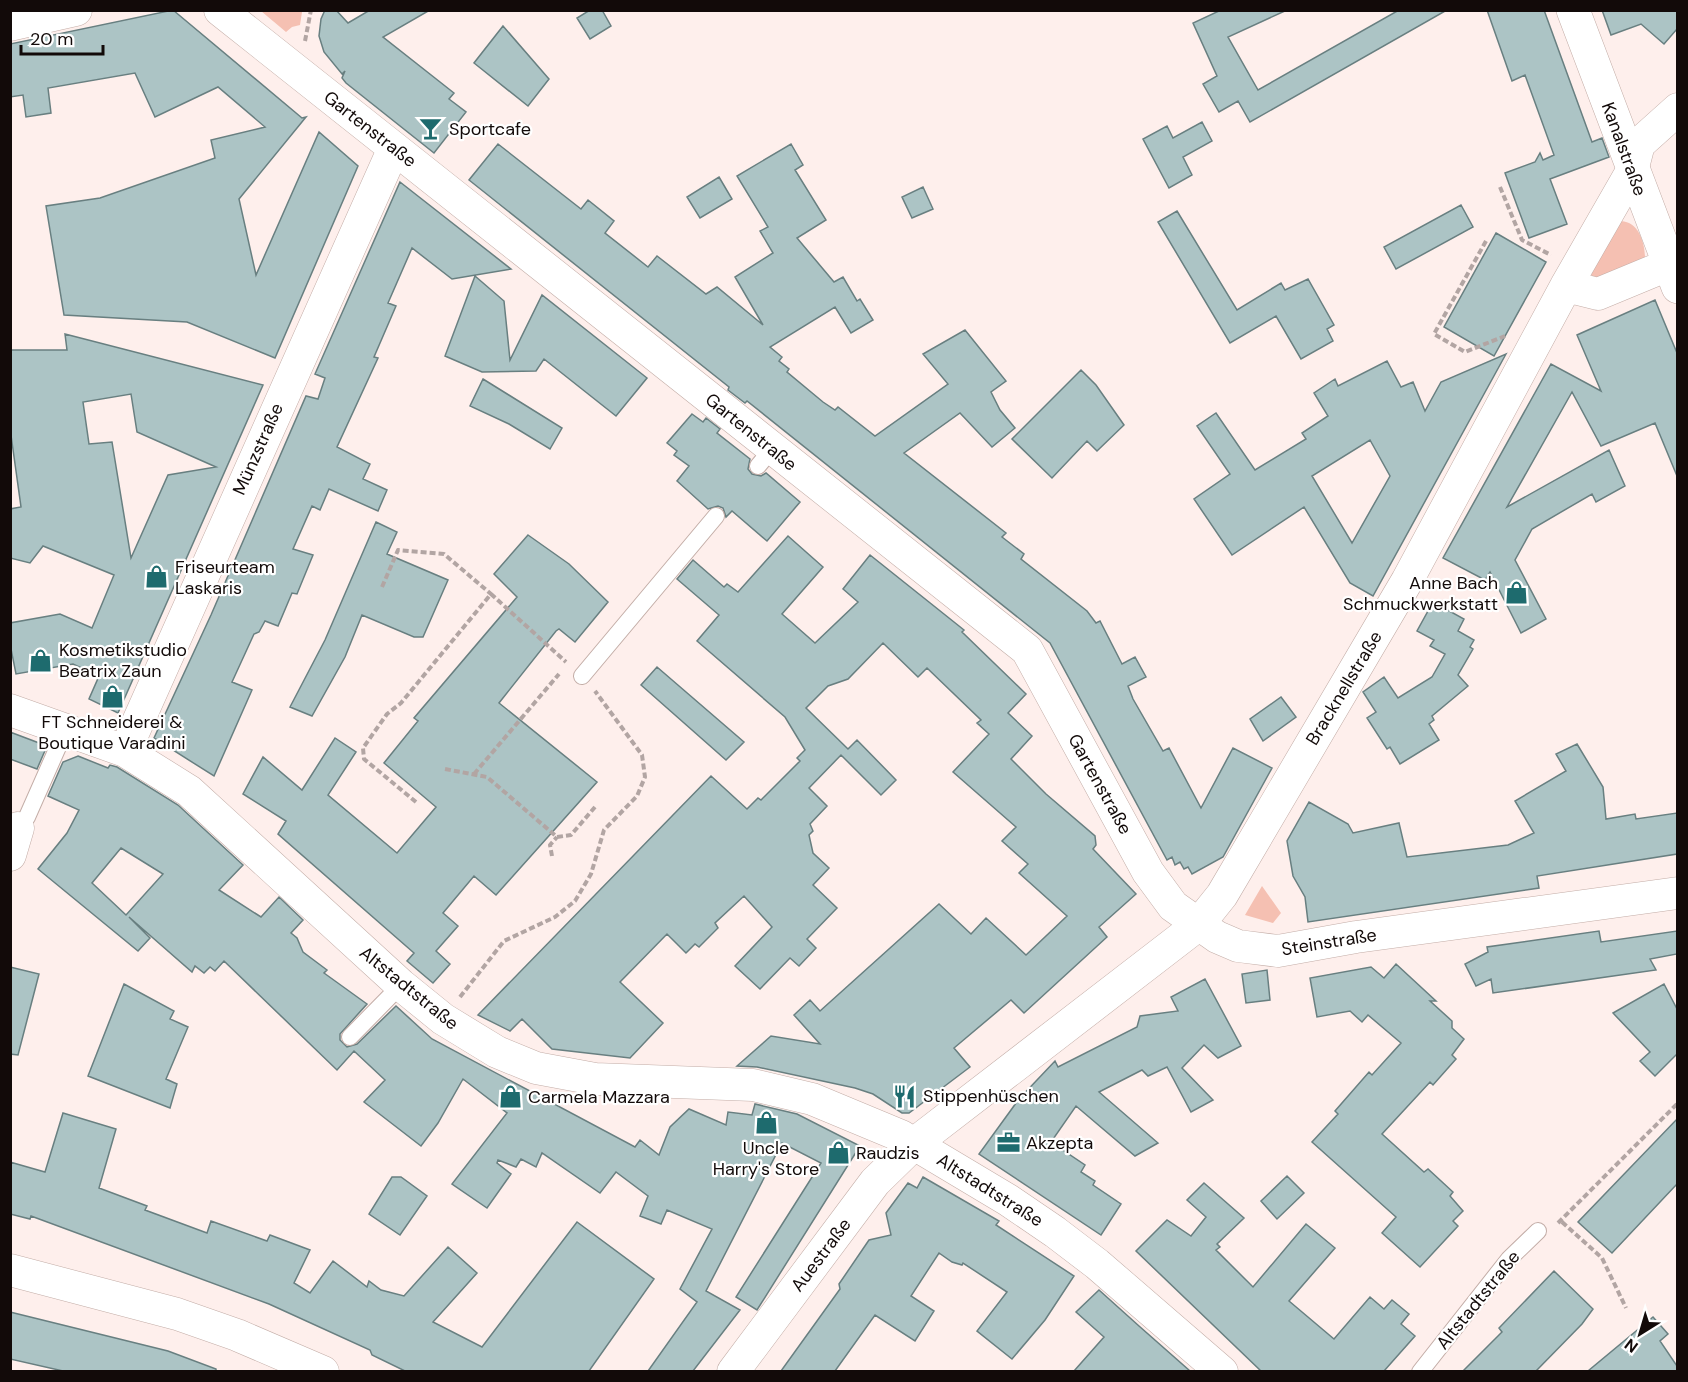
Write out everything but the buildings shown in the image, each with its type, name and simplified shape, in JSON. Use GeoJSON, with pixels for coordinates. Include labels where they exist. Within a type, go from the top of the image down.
{"type":"FeatureCollection","features":[{"type":"Feature","properties":{"kind":"street"},"geometry":{"type":"LineString","coordinates":[[10,25],[76,10]]}},
{"type":"Feature","properties":{"kind":"street","name":"Gartenstraße"},"geometry":{"type":"LineString","coordinates":[[220,10],[394,148],[765,457],[1027,650],[1148,872],[1173,906],[1197,925]]}},
{"type":"Feature","properties":{"kind":"street","name":"Kanalstraße"},"geometry":{"type":"LineString","coordinates":[[1573,10],[1673,276]]}},
{"type":"Feature","properties":{"kind":"street","name":"Bracknellstraße"},"geometry":{"type":"LineString","coordinates":[[1197,925],[1221,895],[1407,581],[1571,277],[1632,171],[1640,144],[1677,108]]}},
{"type":"Feature","properties":{"kind":"street","name":"Münzstraße"},"geometry":{"type":"LineString","coordinates":[[125,751],[394,148]]}},
{"type":"Feature","properties":{"kind":"street"},"geometry":{"type":"LineString","coordinates":[[1571,277],[1598,294],[1673,276]]}},
{"type":"Feature","properties":{"kind":"street","name":"Altstadtstraße"},"geometry":{"type":"LineString","coordinates":[[10,710],[125,751],[189,791],[401,985],[443,1019],[497,1052],[536,1068],[611,1080],[753,1085],[812,1100],[915,1143],[1008,1200],[1097,1263],[1222,1371]]}},
{"type":"Feature","properties":{"kind":"street","name":"Steinstraße"},"geometry":{"type":"LineString","coordinates":[[1197,925],[1238,946],[1278,951],[1356,937],[1677,893]]}},
{"type":"Feature","properties":{"kind":"street"},"geometry":{"type":"LineString","coordinates":[[915,1143],[1197,925]]}},
{"type":"Feature","properties":{"kind":"street","name":"Auestraße"},"geometry":{"type":"LineString","coordinates":[[733,1371],[875,1182],[915,1143]]}},
{"type":"Feature","properties":{"kind":"street"},"geometry":{"type":"LineString","coordinates":[[10,1270],[177,1314],[237,1335],[323,1371]]}},
{"type":"Feature","properties":{"kind":"lane"},"geometry":{"type":"LineString","coordinates":[[582,676],[716,516]]}},
{"type":"Feature","properties":{"kind":"lane"},"geometry":{"type":"LineString","coordinates":[[14,842],[65,731]]}},
{"type":"Feature","properties":{"kind":"lane"},"geometry":{"type":"LineString","coordinates":[[350,1037],[401,985]]}},
{"type":"Feature","properties":{"kind":"lane","name":"Altstadtstraße"},"geometry":{"type":"LineString","coordinates":[[1420,1371],[1509,1259],[1538,1231]]}},
{"type":"Feature","properties":{"kind":"path"},"geometry":{"type":"LineString","coordinates":[[1500,187],[1522,240],[1571,277]]}},
{"type":"Feature","properties":{"kind":"path"},"geometry":{"type":"LineString","coordinates":[[1465,352],[1434,334],[1486,241]]}},
{"type":"Feature","properties":{"kind":"path"},"geometry":{"type":"LineString","coordinates":[[382,587],[398,550],[444,554],[568,664],[474,774]]}},
{"type":"Feature","properties":{"kind":"path"},"geometry":{"type":"LineString","coordinates":[[416,802],[364,759],[363,748],[387,714],[401,703],[491,594]]}},
{"type":"Feature","properties":{"kind":"path"},"geometry":{"type":"LineString","coordinates":[[443,1019],[504,941],[555,917],[575,901],[594,866],[604,830],[637,796],[645,777],[642,754],[602,698],[582,676]]}},
{"type":"Feature","properties":{"kind":"path"},"geometry":{"type":"LineString","coordinates":[[445,769],[487,777],[558,837]]}},
{"type":"Feature","properties":{"kind":"path"},"geometry":{"type":"LineString","coordinates":[[552,856],[550,845],[558,837],[570,835],[595,807]]}},
{"type":"Feature","properties":{"kind":"path"},"geometry":{"type":"LineString","coordinates":[[1538,1231],[1562,1222],[1588,1191],[1677,1103]]}},
{"type":"Feature","properties":{"kind":"path"},"geometry":{"type":"LineString","coordinates":[[1562,1222],[1602,1258],[1626,1308]]}},
{"type":"Feature","properties":{"kind":"shaded area"},"geometry":{"type":"Polygon","coordinates":[[[261,11],[300,11],[302,12],[300,25],[286,32],[261,11]]]}},
{"type":"Feature","properties":{"kind":"shaded area"},"geometry":{"type":"Polygon","coordinates":[[[1621,221],[1637,229],[1644,246],[1645,258],[1600,283],[1592,279],[1591,273],[1615,224],[1621,221]]]}},
{"type":"Feature","properties":{"kind":"shaded area"},"geometry":{"type":"Polygon","coordinates":[[[1262,886],[1281,913],[1273,923],[1245,915],[1262,886]]]}},
{"type":"Feature","properties":{"kind":"place","name":"Sportcafe"},"geometry":{"type":"Point","coordinates":[431,129]}},
{"type":"Feature","properties":{"kind":"place","name":"Friseurteam Laskaris"},"geometry":{"type":"Point","coordinates":[157,577]}},
{"type":"Feature","properties":{"kind":"place","name":"Anne Bach Schmuckwerkstatt"},"geometry":{"type":"Point","coordinates":[1516,593]}},
{"type":"Feature","properties":{"kind":"place","name":"Kosmetikstudio Beatrix Zaun"},"geometry":{"type":"Point","coordinates":[41,660]}},
{"type":"Feature","properties":{"kind":"place","name":"FT Schneiderei & Boutique Varadini"},"geometry":{"type":"Point","coordinates":[112,696]}},
{"type":"Feature","properties":{"kind":"place","name":"Stippenhüschen"},"geometry":{"type":"Point","coordinates":[905,1096]}},
{"type":"Feature","properties":{"kind":"place","name":"Carmela Mazzara"},"geometry":{"type":"Point","coordinates":[510,1097]}},
{"type":"Feature","properties":{"kind":"place","name":"Uncle Harry's Store"},"geometry":{"type":"Point","coordinates":[766,1122]}},
{"type":"Feature","properties":{"kind":"place","name":"Akzepta"},"geometry":{"type":"Point","coordinates":[1008,1143]}},
{"type":"Feature","properties":{"kind":"place","name":"Raudzis"},"geometry":{"type":"Point","coordinates":[838,1153]}}]}
